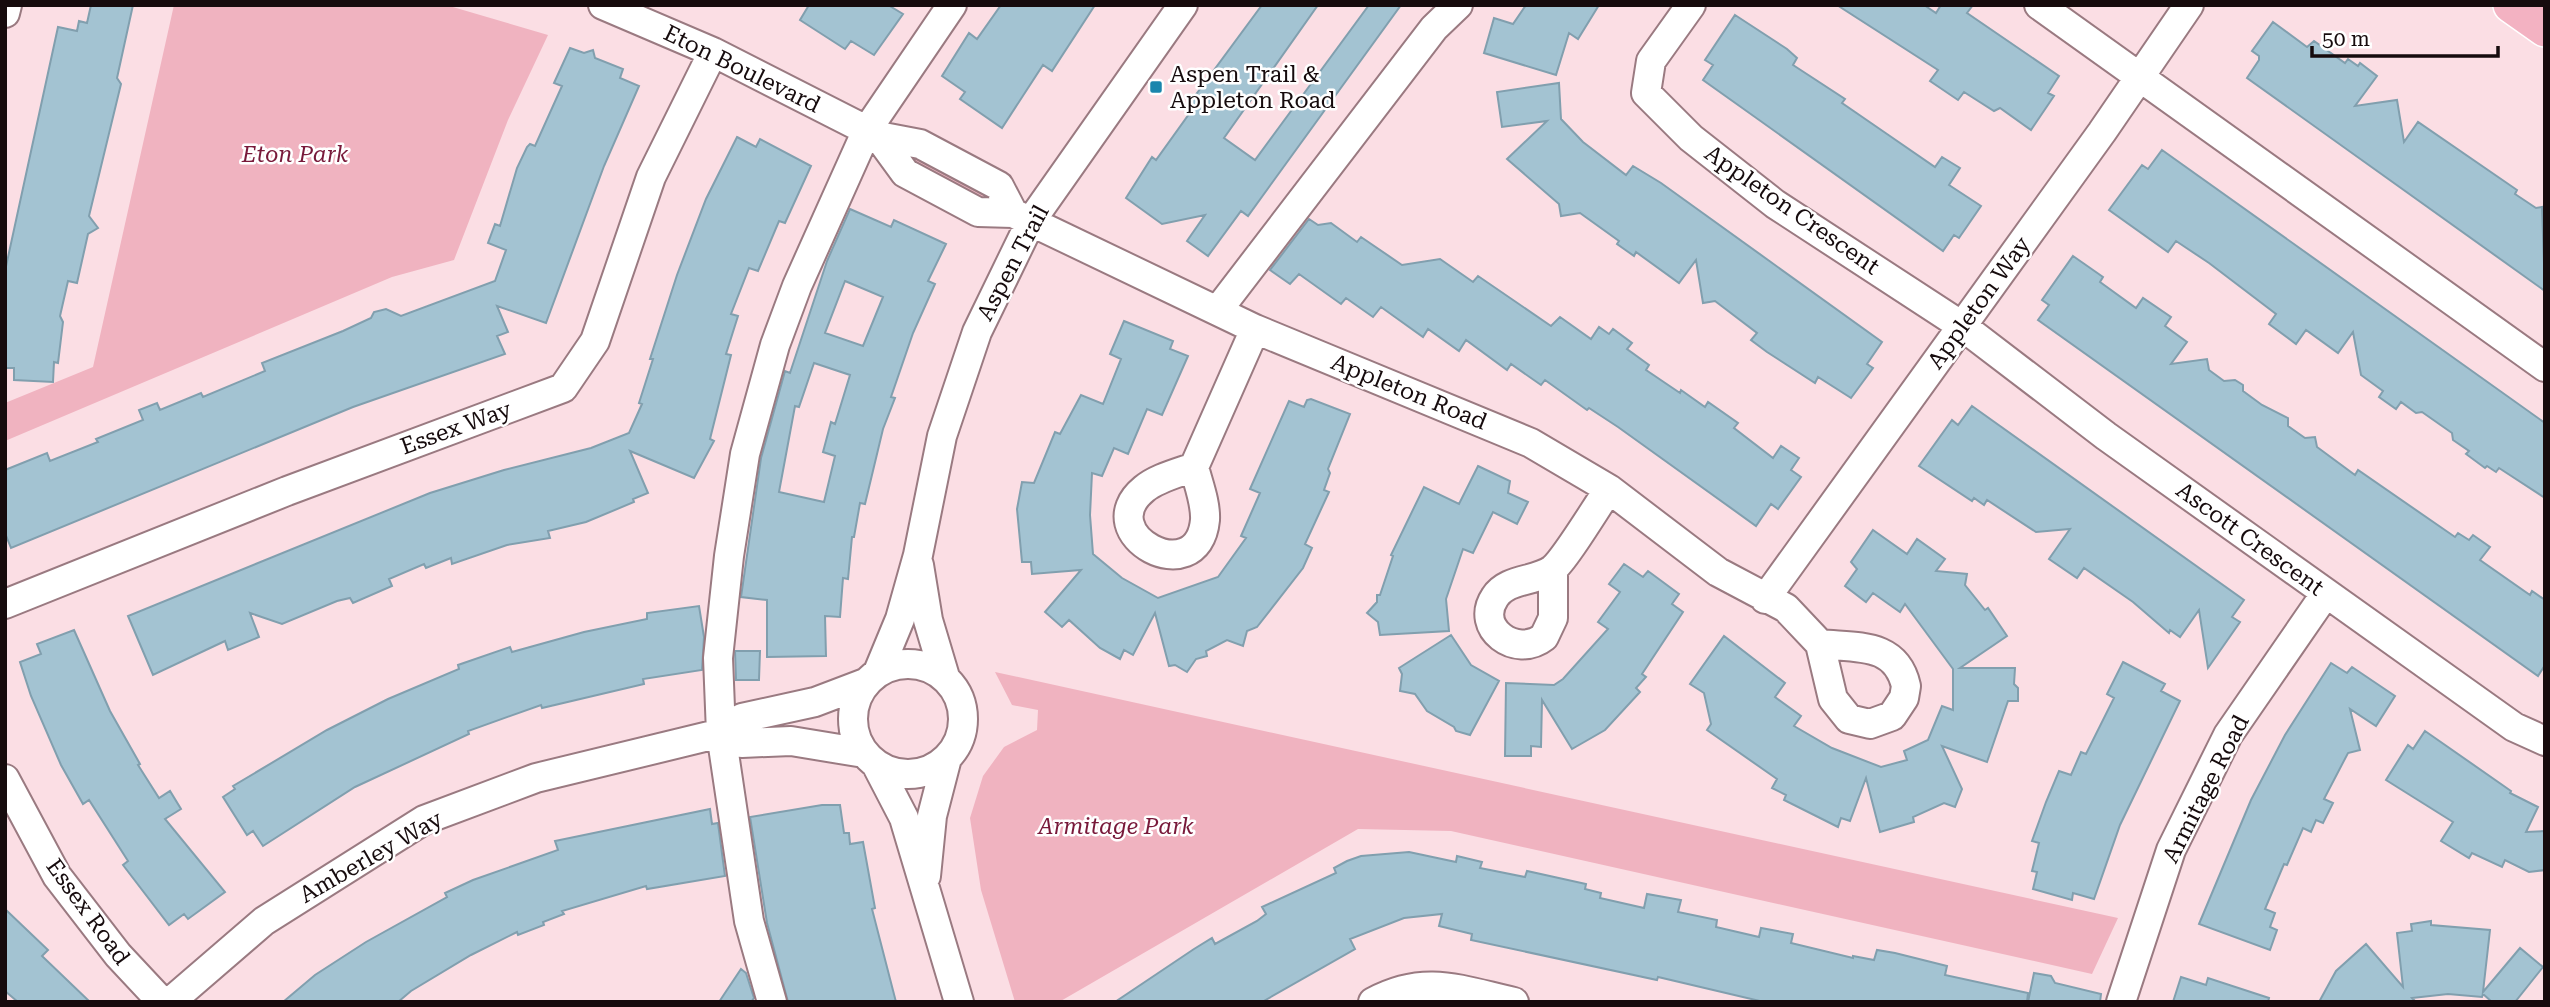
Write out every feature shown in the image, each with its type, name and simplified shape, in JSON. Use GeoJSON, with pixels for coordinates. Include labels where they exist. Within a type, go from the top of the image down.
{"type":"FeatureCollection","features":[{"type":"Feature","properties":{"kind":"main road"},"geometry":{"type":"LineString","coordinates":[[2511,5],[2545,29]]}},
{"type":"Feature","properties":{"kind":"street"},"geometry":{"type":"LineString","coordinates":[[5,13],[7,5]]}},
{"type":"Feature","properties":{"kind":"street","name":"Eton Boulevard"},"geometry":{"type":"LineString","coordinates":[[603,5],[713,52],[872,133],[920,144],[999,186],[1022,217]]}},
{"type":"Feature","properties":{"kind":"street"},"geometry":{"type":"LineString","coordinates":[[772,1002],[749,921],[721,733],[718,658],[729,556],[745,454],[784,322],[872,133],[952,5]]}},
{"type":"Feature","properties":{"kind":"street","name":"Aspen Trail"},"geometry":{"type":"LineString","coordinates":[[959,1002],[904,818],[855,736],[852,718],[856,699],[871,678],[900,619],[918,555],[932,477],[953,396],[1022,217],[1183,5]]}},
{"type":"Feature","properties":{"kind":"street"},"geometry":{"type":"LineString","coordinates":[[1217,310],[1434,28],[1458,5]]}},
{"type":"Feature","properties":{"kind":"street","name":"Appleton Crescent"},"geometry":{"type":"LineString","coordinates":[[1691,5],[1651,61],[1646,93],[1692,138],[1775,204],[1962,326]]}},
{"type":"Feature","properties":{"kind":"street"},"geometry":{"type":"LineString","coordinates":[[2039,5],[2545,367]]}},
{"type":"Feature","properties":{"kind":"street","name":"Appleton Way"},"geometry":{"type":"LineString","coordinates":[[1765,599],[2140,78],[2189,5]]}},
{"type":"Feature","properties":{"kind":"street","name":"Essex Way"},"geometry":{"type":"LineString","coordinates":[[5,604],[288,491],[563,388],[595,341],[651,177],[713,52]]}},
{"type":"Feature","properties":{"kind":"street","name":"Appleton Road"},"geometry":{"type":"LineString","coordinates":[[1022,217],[1255,329],[1531,443],[1609,489],[1718,572],[1786,608],[1820,644]]}},
{"type":"Feature","properties":{"kind":"street","name":"Ascott Crescent"},"geometry":{"type":"LineString","coordinates":[[1962,326],[2106,436],[2514,727],[2545,741]]}},
{"type":"Feature","properties":{"kind":"street"},"geometry":{"type":"LineString","coordinates":[[1194,467],[1255,329]]}},
{"type":"Feature","properties":{"kind":"street"},"geometry":{"type":"LineString","coordinates":[[1553,569],[1609,489]]}},
{"type":"Feature","properties":{"kind":"street","name":"Aspen Trail"},"geometry":{"type":"LineString","coordinates":[[918,555],[928,620],[945,677],[956,691],[962,716],[958,742],[947,758],[932,816],[925,889]]}},
{"type":"Feature","properties":{"kind":"street","name":"Armitage Road"},"geometry":{"type":"LineString","coordinates":[[2121,1002],[2171,850],[2228,735],[2326,593]]}},
{"type":"Feature","properties":{"kind":"street"},"geometry":{"type":"LineString","coordinates":[[871,678],[895,665],[912,663],[945,677]]}},
{"type":"Feature","properties":{"kind":"street","name":"Amberley Way"},"geometry":{"type":"LineString","coordinates":[[170,1002],[264,921],[424,821],[536,778],[721,733],[741,718],[815,702],[871,678]]}},
{"type":"Feature","properties":{"kind":"street","name":"Amberley Way"},"geometry":{"type":"LineString","coordinates":[[721,733],[742,743],[791,741],[871,759]]}},
{"type":"Feature","properties":{"kind":"street"},"geometry":{"type":"LineString","coordinates":[[871,759],[895,773],[914,774],[932,769],[947,758]]}},
{"type":"Feature","properties":{"kind":"street","name":"Essex Road"},"geometry":{"type":"LineString","coordinates":[[5,779],[57,876],[118,955],[162,1002]]}},
{"type":"Feature","properties":{"kind":"street"},"geometry":{"type":"LineString","coordinates":[[1373,1002],[1394,991],[1426,984],[1514,1002]]}},
{"type":"Feature","properties":{"kind":"green space","name":"Eton Park"},"geometry":{"type":"Polygon","coordinates":[[[174,5],[446,5],[548,35],[508,120],[454,260],[392,277],[5,441],[5,403],[93,367],[174,5]]]}},
{"type":"Feature","properties":{"kind":"green space"},"geometry":{"type":"Polygon","coordinates":[[[916,156],[986,194],[981,199],[916,165],[913,161],[916,156]]]}},
{"type":"Feature","properties":{"kind":"green space","name":"Armitage Park"},"geometry":{"type":"Polygon","coordinates":[[[995,672],[2118,918],[2092,974],[1451,831],[1358,829],[1059,1002],[1015,1002],[981,890],[970,818],[983,776],[1004,747],[1037,730],[1038,710],[1012,705],[995,672]]]}},
{"type":"Feature","properties":{"kind":"building"},"geometry":{"type":"Polygon","coordinates":[[[91,5],[133,5],[117,78],[121,84],[89,216],[98,228],[88,234],[77,283],[68,281],[60,316],[63,322],[58,363],[54,362],[53,382],[14,380],[14,368],[5,368],[5,271],[58,27],[77,31],[79,21],[87,23],[91,5]]]}},
{"type":"Feature","properties":{"kind":"building"},"geometry":{"type":"Polygon","coordinates":[[[809,5],[888,5],[903,14],[874,55],[851,41],[845,49],[800,20],[809,5]]]}},
{"type":"Feature","properties":{"kind":"building"},"geometry":{"type":"Polygon","coordinates":[[[1001,5],[1095,5],[1052,71],[1043,65],[1002,128],[960,99],[965,92],[942,76],[969,33],[977,39],[1001,5]]]}},
{"type":"Feature","properties":{"kind":"building"},"geometry":{"type":"Polygon","coordinates":[[[1262,5],[1318,5],[1224,138],[1255,160],[1369,5],[1401,5],[1248,216],[1241,211],[1208,256],[1187,241],[1205,215],[1162,224],[1126,198],[1152,157],[1156,160],[1194,107],[1189,104],[1262,5]]]}},
{"type":"Feature","properties":{"kind":"building"},"geometry":{"type":"Polygon","coordinates":[[[1526,5],[1599,5],[1578,39],[1569,33],[1556,75],[1484,53],[1494,18],[1513,24],[1526,5]]]}},
{"type":"Feature","properties":{"kind":"building"},"geometry":{"type":"Polygon","coordinates":[[[1837,5],[1924,5],[1936,13],[1941,5],[1973,5],[1967,13],[2059,76],[2048,93],[2054,96],[2031,130],[2000,108],[1994,111],[1964,92],[1958,100],[1930,81],[1938,70],[1837,5]]]}},
{"type":"Feature","properties":{"kind":"building"},"geometry":{"type":"Polygon","coordinates":[[[1735,15],[1787,49],[1797,58],[1793,65],[1845,99],[1842,103],[1935,167],[1942,157],[1960,168],[1949,185],[1981,206],[1959,238],[1954,235],[1943,251],[1703,80],[1713,65],[1705,60],[1735,15]]]}},
{"type":"Feature","properties":{"kind":"building"},"geometry":{"type":"Polygon","coordinates":[[[2273,22],[2307,47],[2314,41],[2345,63],[2348,59],[2358,66],[2360,63],[2377,76],[2355,106],[2397,100],[2404,142],[2418,122],[2517,190],[2515,194],[2536,208],[2542,207],[2545,291],[2247,78],[2259,60],[2259,56],[2252,51],[2273,22]]]}},
{"type":"Feature","properties":{"kind":"building"},"geometry":{"type":"Polygon","coordinates":[[[570,48],[584,53],[593,50],[595,58],[623,69],[620,78],[639,86],[604,166],[546,323],[497,306],[508,332],[497,336],[505,354],[353,407],[11,548],[5,533],[5,470],[47,453],[50,461],[98,442],[96,439],[143,420],[139,410],[157,403],[160,410],[201,393],[203,397],[265,371],[262,363],[343,331],[371,318],[374,312],[386,309],[401,316],[495,281],[506,250],[488,243],[495,224],[500,226],[517,168],[527,147],[530,144],[535,146],[562,86],[554,83],[570,48]]]}},
{"type":"Feature","properties":{"kind":"building"},"geometry":{"type":"Polygon","coordinates":[[[1559,83],[1561,119],[1583,142],[1626,175],[1633,166],[1661,183],[1882,342],[1867,364],[1873,368],[1851,398],[1818,377],[1815,383],[1767,352],[1751,340],[1757,333],[1715,301],[1703,303],[1696,260],[1679,283],[1636,252],[1634,256],[1617,244],[1619,241],[1580,213],[1561,216],[1559,204],[1507,159],[1547,121],[1502,127],[1497,92],[1559,83]]]}},
{"type":"Feature","properties":{"kind":"building"},"geometry":{"type":"Polygon","coordinates":[[[737,137],[756,147],[760,139],[811,166],[785,223],[779,221],[758,271],[749,268],[731,314],[738,316],[726,354],[731,355],[710,439],[714,441],[694,478],[630,451],[648,493],[633,499],[634,502],[586,522],[548,531],[550,538],[507,545],[452,564],[451,558],[426,568],[424,564],[389,579],[392,586],[353,603],[350,598],[337,601],[282,624],[250,613],[259,637],[228,650],[225,641],[153,675],[128,616],[430,493],[504,470],[591,448],[629,433],[642,404],[639,403],[653,359],[650,359],[677,275],[706,199],[737,137]]]}},
{"type":"Feature","properties":{"kind":"building"},"geometry":{"type":"Polygon","coordinates":[[[2162,150],[2545,423],[2545,498],[2499,468],[2496,472],[2487,466],[2485,468],[2466,454],[2469,451],[2453,440],[2452,433],[2422,412],[2416,413],[2401,402],[2396,409],[2379,397],[2383,391],[2361,375],[2353,332],[2338,353],[2306,330],[2296,344],[2269,324],[2276,314],[2209,263],[2176,241],[2168,252],[2109,210],[2142,165],[2148,169],[2162,150]]]}},
{"type":"Feature","properties":{"kind":"building"},"geometry":{"type":"Polygon","coordinates":[[[850,209],[891,227],[894,220],[946,244],[928,281],[935,284],[913,333],[891,397],[895,398],[883,429],[865,504],[860,503],[852,537],[848,579],[843,578],[840,617],[825,616],[826,656],[767,657],[767,600],[741,597],[761,458],[785,371],[790,373],[827,261],[850,209]],[[845,281],[825,333],[863,346],[883,297],[845,281]],[[814,363],[799,407],[795,406],[779,492],[824,502],[835,456],[823,452],[831,422],[835,424],[850,375],[814,363]]]}},
{"type":"Feature","properties":{"kind":"building"},"geometry":{"type":"Polygon","coordinates":[[[1309,219],[1318,225],[1331,223],[1357,242],[1361,237],[1402,265],[1440,259],[1473,282],[1478,276],[1551,326],[1560,317],[1591,339],[1599,327],[1609,334],[1613,329],[1632,343],[1627,349],[1649,365],[1646,370],[1705,407],[1708,402],[1738,423],[1734,428],[1773,458],[1781,446],[1799,458],[1791,470],[1801,477],[1778,509],[1771,504],[1756,526],[1618,427],[1589,408],[1587,410],[1545,380],[1541,385],[1511,364],[1507,370],[1466,340],[1459,351],[1428,329],[1423,337],[1381,307],[1373,317],[1346,298],[1341,304],[1299,274],[1290,284],[1270,270],[1309,219]]]}},
{"type":"Feature","properties":{"kind":"building"},"geometry":{"type":"Polygon","coordinates":[[[2073,256],[2103,277],[2100,282],[2136,308],[2143,298],[2171,317],[2165,326],[2187,342],[2171,364],[2207,359],[2209,370],[2224,381],[2235,380],[2243,385],[2243,391],[2262,405],[2288,418],[2288,426],[2305,438],[2315,437],[2317,447],[2355,475],[2358,470],[2455,537],[2458,533],[2469,540],[2473,535],[2490,547],[2480,560],[2530,595],[2532,591],[2545,600],[2545,665],[2538,676],[2038,320],[2049,305],[2042,300],[2073,256]]]}},
{"type":"Feature","properties":{"kind":"building"},"geometry":{"type":"Polygon","coordinates":[[[1124,321],[1173,341],[1170,349],[1188,356],[1162,415],[1147,409],[1128,454],[1114,448],[1102,476],[1092,473],[1090,515],[1093,554],[1122,578],[1158,598],[1218,577],[1246,538],[1241,536],[1260,493],[1250,489],[1289,401],[1304,407],[1307,400],[1311,399],[1350,414],[1328,469],[1330,473],[1324,490],[1329,492],[1305,544],[1312,548],[1303,568],[1257,627],[1247,631],[1243,646],[1227,640],[1206,651],[1207,656],[1196,659],[1187,672],[1175,665],[1169,666],[1155,613],[1133,655],[1124,650],[1120,659],[1100,648],[1069,620],[1062,627],[1045,612],[1081,570],[1032,574],[1031,562],[1022,562],[1017,509],[1022,482],[1034,483],[1055,432],[1060,434],[1081,395],[1103,404],[1121,359],[1110,354],[1124,321]]]}},
{"type":"Feature","properties":{"kind":"building"},"geometry":{"type":"Polygon","coordinates":[[[1972,406],[2244,600],[2232,617],[2240,622],[2208,668],[2199,610],[2180,637],[2170,630],[2169,633],[2133,602],[2084,568],[2077,578],[2049,559],[2070,529],[2036,532],[1987,500],[1984,505],[1974,498],[1972,501],[1919,466],[1952,420],[1958,425],[1972,406]]]}},
{"type":"Feature","properties":{"kind":"building"},"geometry":{"type":"Polygon","coordinates":[[[1478,466],[1510,481],[1508,493],[1528,502],[1517,524],[1493,512],[1473,553],[1463,549],[1446,599],[1449,631],[1380,635],[1378,622],[1367,613],[1377,602],[1377,595],[1380,595],[1393,556],[1391,555],[1424,487],[1459,504],[1478,466]]]}},
{"type":"Feature","properties":{"kind":"building"},"geometry":{"type":"Polygon","coordinates":[[[1873,530],[1907,554],[1917,539],[1945,559],[1936,571],[1967,574],[1965,585],[1985,610],[1988,608],[2007,636],[1960,668],[2015,668],[2014,684],[2018,688],[2018,701],[2008,701],[1987,762],[1942,746],[1962,789],[1955,807],[1944,803],[1913,817],[1914,822],[1880,832],[1866,778],[1850,821],[1841,818],[1838,827],[1784,800],[1786,795],[1772,788],[1777,779],[1707,730],[1711,724],[1704,693],[1690,684],[1724,636],[1785,683],[1775,697],[1801,716],[1794,726],[1832,748],[1881,767],[1907,760],[1904,751],[1928,740],[1942,706],[1953,710],[1953,669],[1905,604],[1900,612],[1873,593],[1866,602],[1845,586],[1857,569],[1851,562],[1873,530]]]}},
{"type":"Feature","properties":{"kind":"building"},"geometry":{"type":"Polygon","coordinates":[[[1624,564],[1643,577],[1648,571],[1679,594],[1672,604],[1683,612],[1642,674],[1646,677],[1636,688],[1640,692],[1605,730],[1572,749],[1542,700],[1541,747],[1531,746],[1531,756],[1505,756],[1506,683],[1554,685],[1563,679],[1608,629],[1598,622],[1620,592],[1609,584],[1624,564]]]}},
{"type":"Feature","properties":{"kind":"building"},"geometry":{"type":"Polygon","coordinates":[[[699,606],[704,637],[702,670],[643,679],[644,684],[542,708],[541,705],[468,731],[469,734],[355,787],[263,846],[253,831],[247,835],[223,797],[235,789],[233,786],[327,730],[388,699],[459,669],[458,665],[510,647],[512,652],[584,632],[647,619],[647,613],[699,606]]]}},
{"type":"Feature","properties":{"kind":"building"},"geometry":{"type":"Polygon","coordinates":[[[74,630],[110,711],[140,764],[138,765],[159,798],[170,791],[181,809],[165,819],[225,892],[188,919],[184,914],[169,925],[123,865],[128,861],[89,800],[83,804],[61,765],[31,696],[20,662],[41,654],[37,644],[74,630]]]}},
{"type":"Feature","properties":{"kind":"building"},"geometry":{"type":"Polygon","coordinates":[[[1451,635],[1471,665],[1499,681],[1470,735],[1456,731],[1454,727],[1427,711],[1415,694],[1400,691],[1402,674],[1399,668],[1451,635]]]}},
{"type":"Feature","properties":{"kind":"building"},"geometry":{"type":"Polygon","coordinates":[[[735,651],[760,651],[759,680],[736,680],[735,651]]]}},
{"type":"Feature","properties":{"kind":"building"},"geometry":{"type":"Polygon","coordinates":[[[2123,662],[2165,684],[2161,691],[2180,701],[2120,825],[2094,899],[2073,893],[2072,900],[2033,889],[2037,872],[2032,871],[2039,843],[2032,841],[2046,802],[2059,771],[2071,775],[2081,752],[2086,754],[2114,698],[2107,694],[2123,662]]]}},
{"type":"Feature","properties":{"kind":"building"},"geometry":{"type":"Polygon","coordinates":[[[2331,663],[2347,673],[2352,667],[2395,696],[2376,726],[2350,709],[2360,750],[2348,753],[2324,799],[2333,803],[2323,823],[2316,820],[2311,832],[2303,828],[2287,865],[2284,864],[2265,909],[2275,913],[2270,927],[2277,930],[2270,950],[2199,924],[2251,800],[2285,735],[2331,663]]]}},
{"type":"Feature","properties":{"kind":"building"},"geometry":{"type":"Polygon","coordinates":[[[2425,731],[2511,791],[2510,793],[2538,807],[2526,832],[2545,831],[2545,870],[2529,872],[2505,860],[2502,867],[2472,853],[2469,858],[2441,841],[2453,822],[2386,780],[2408,745],[2413,749],[2425,731]]]}},
{"type":"Feature","properties":{"kind":"building"},"geometry":{"type":"Polygon","coordinates":[[[822,805],[840,805],[844,833],[849,833],[850,844],[863,842],[875,908],[872,909],[896,1002],[788,1002],[767,923],[750,817],[822,805]]]}},
{"type":"Feature","properties":{"kind":"building"},"geometry":{"type":"Polygon","coordinates":[[[710,809],[712,824],[718,823],[725,876],[647,889],[646,886],[562,911],[564,914],[543,922],[544,925],[518,935],[517,932],[471,955],[411,991],[398,1002],[283,1002],[315,975],[366,942],[447,897],[445,893],[473,880],[558,850],[555,841],[710,809]]]}},
{"type":"Feature","properties":{"kind":"building"},"geometry":{"type":"Polygon","coordinates":[[[1409,852],[1456,862],[1457,856],[1482,862],[1480,868],[1525,877],[1527,871],[1586,884],[1585,889],[1601,893],[1600,898],[1644,908],[1647,894],[1681,900],[1678,912],[1717,920],[1716,927],[1759,937],[1761,928],[1793,934],[1791,943],[1853,958],[1874,960],[1877,950],[1895,953],[1947,966],[1945,975],[2028,993],[2027,1002],[1764,1002],[1658,977],[1657,980],[1471,940],[1472,934],[1439,926],[1442,914],[1404,918],[1350,939],[1355,949],[1262,1002],[1115,1002],[1212,938],[1215,944],[1257,921],[1266,914],[1262,907],[1336,873],[1334,868],[1347,861],[1361,856],[1409,852]]]}},
{"type":"Feature","properties":{"kind":"building"},"geometry":{"type":"Polygon","coordinates":[[[5,909],[48,950],[42,956],[90,1002],[18,1002],[5,991],[5,909]]]}},
{"type":"Feature","properties":{"kind":"building"},"geometry":{"type":"Polygon","coordinates":[[[2431,921],[2431,925],[2490,930],[2483,992],[2520,948],[2543,967],[2515,1002],[2492,1002],[2483,994],[2482,997],[2448,994],[2412,998],[2416,1002],[2319,1002],[2336,971],[2366,944],[2403,987],[2397,933],[2412,931],[2411,924],[2431,921]]]}},
{"type":"Feature","properties":{"kind":"building"},"geometry":{"type":"Polygon","coordinates":[[[741,969],[746,973],[754,998],[751,1002],[719,1002],[741,969]]]}},
{"type":"Feature","properties":{"kind":"building"},"geometry":{"type":"Polygon","coordinates":[[[2034,973],[2051,976],[2055,983],[2101,994],[2100,1002],[2028,1002],[2034,973]]]}},
{"type":"Feature","properties":{"kind":"building"},"geometry":{"type":"Polygon","coordinates":[[[2181,977],[2206,985],[2208,978],[2269,998],[2268,1002],[2173,1002],[2181,977]]]}},
{"type":"Feature","properties":{"kind":"place","name":"Aspen Trail & Appleton Road"},"geometry":{"type":"Point","coordinates":[1156,87]}}]}
